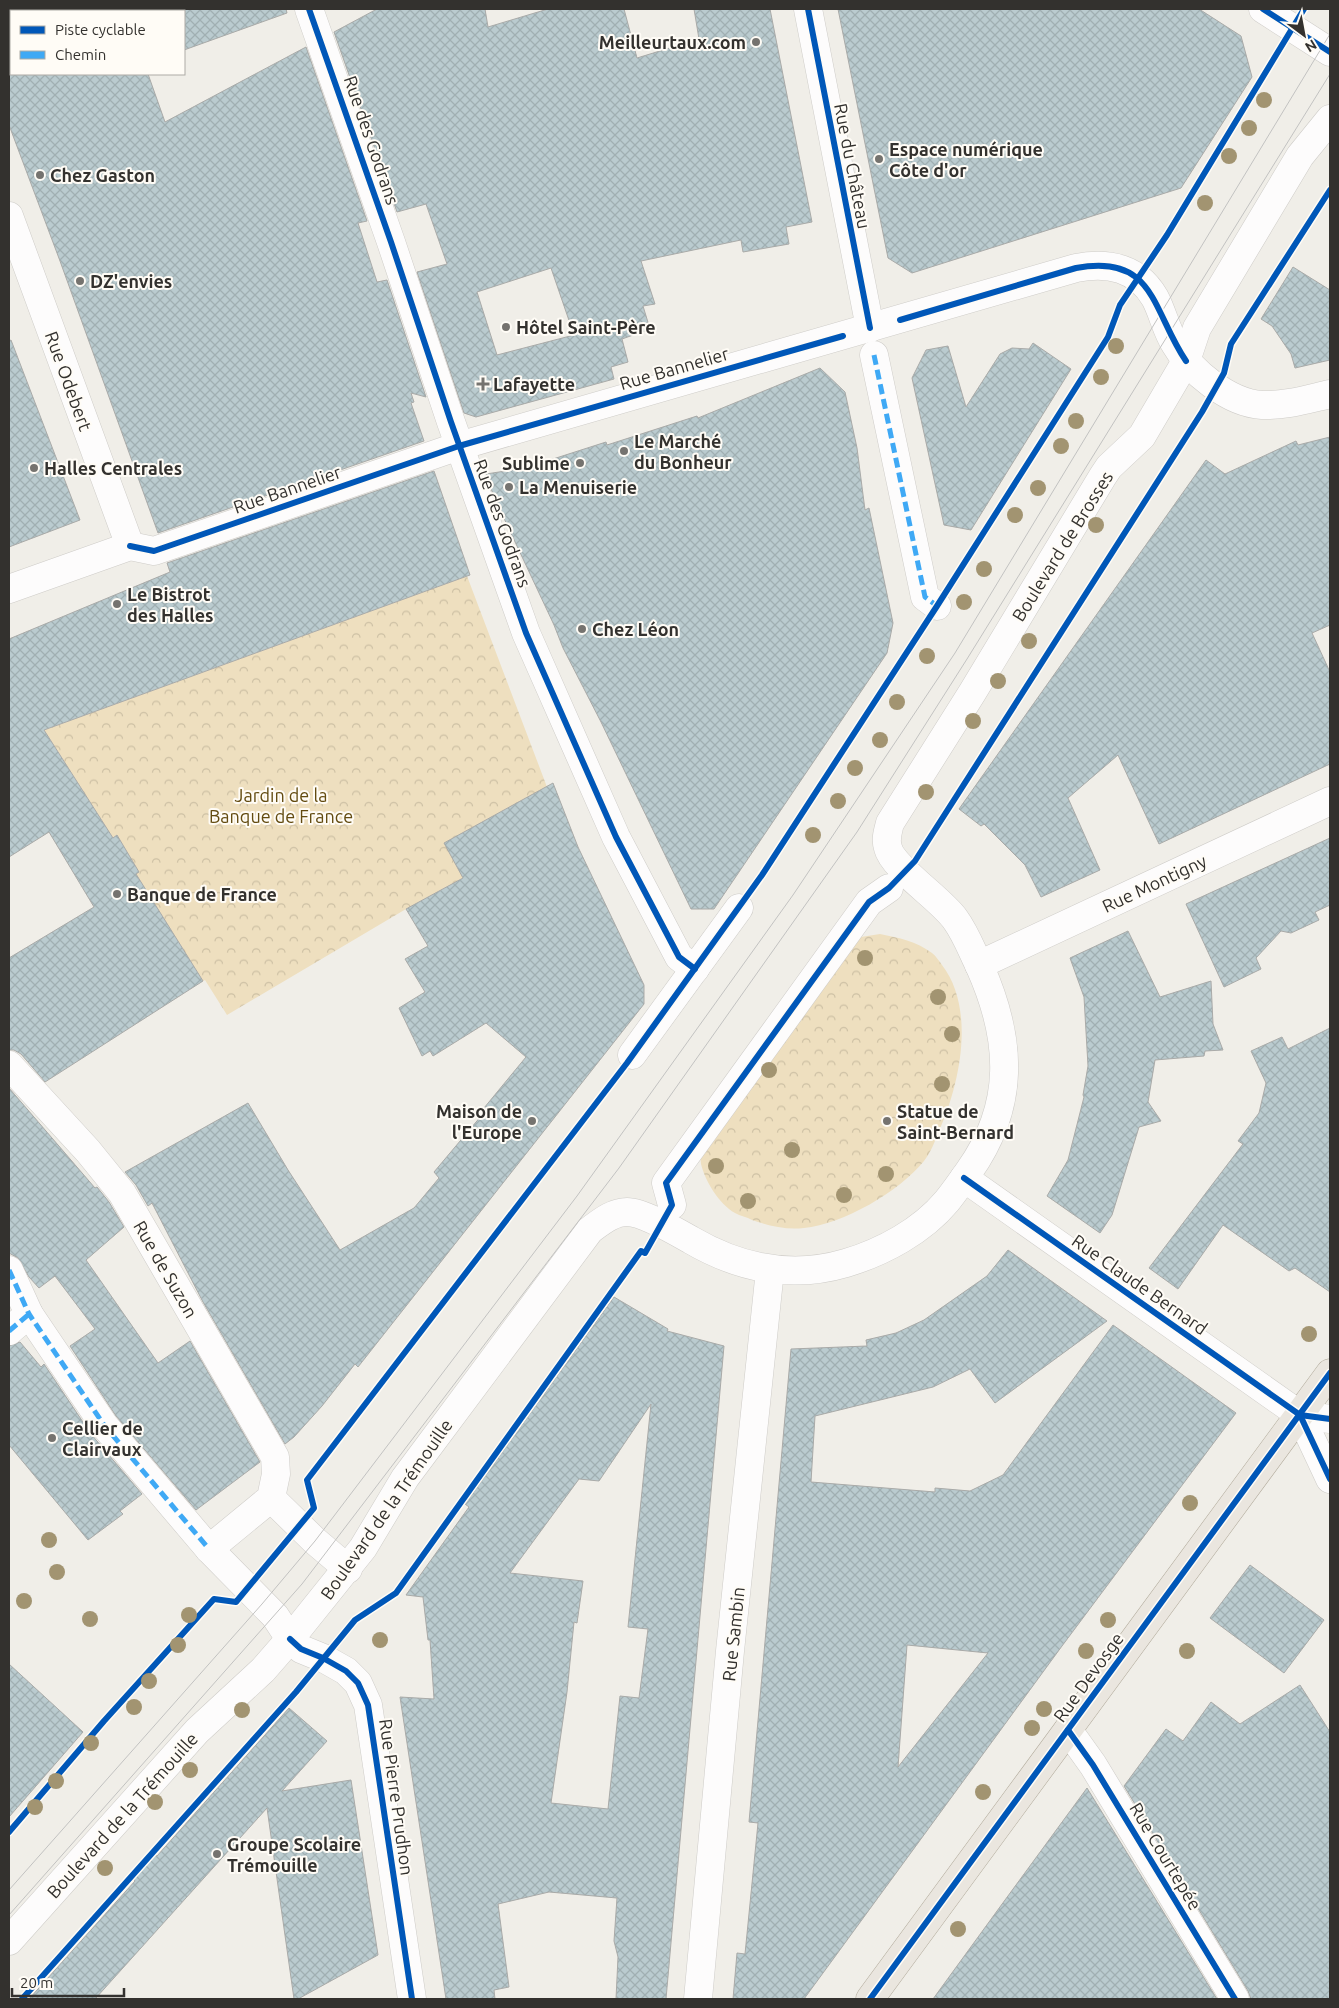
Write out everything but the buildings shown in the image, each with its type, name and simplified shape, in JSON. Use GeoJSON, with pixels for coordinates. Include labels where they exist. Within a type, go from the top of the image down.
{"type":"FeatureCollection","features":[{"type":"Feature","properties":{"kind":"main road","name":"Rue Devosge"},"geometry":{"type":"LineString","coordinates":[[870,1999],[1330,1373]]}},
{"type":"Feature","properties":{"kind":"street","name":"Rue des Godrans"},"geometry":{"type":"LineString","coordinates":[[310,9],[459,446],[526,633],[616,837],[679,957],[695,969]]}},
{"type":"Feature","properties":{"kind":"street","name":"Rue du Château"},"geometry":{"type":"LineString","coordinates":[[808,9],[872,341],[925,597],[937,606]]}},
{"type":"Feature","properties":{"kind":"street"},"geometry":{"type":"LineString","coordinates":[[1263,9],[1330,52]]}},
{"type":"Feature","properties":{"kind":"street","name":"Boulevard de Brosses"},"geometry":{"type":"LineString","coordinates":[[890,823],[972,693],[1103,476],[1109,467],[1142,436],[1186,361],[1197,328],[1300,156],[1330,119]]}},
{"type":"Feature","properties":{"kind":"street","name":"Rue Odebert"},"geometry":{"type":"LineString","coordinates":[[9,216],[130,546]]}},
{"type":"Feature","properties":{"kind":"street","name":"Rue Bannelier"},"geometry":{"type":"LineString","coordinates":[[130,546],[154,551],[459,446],[872,341],[1068,270],[1096,264],[1120,268],[1138,278],[1155,299],[1174,342],[1186,361],[1216,386],[1238,401],[1262,405],[1288,403],[1330,394]]}},
{"type":"Feature","properties":{"kind":"street"},"geometry":{"type":"LineString","coordinates":[[9,589],[130,546]]}},
{"type":"Feature","properties":{"kind":"street","name":"Rue Montigny"},"geometry":{"type":"LineString","coordinates":[[979,965],[1330,801]]}},
{"type":"Feature","properties":{"kind":"street","name":"Boulevard de la Trémouille"},"geometry":{"type":"LineString","coordinates":[[9,1942],[197,1732],[263,1670],[348,1569],[379,1523],[405,1478],[590,1230],[616,1214],[628,1212],[667,1215],[711,1250],[770,1270],[799,1271],[848,1263],[893,1243],[924,1223],[948,1200],[983,1148],[997,1118],[1003,1092],[1004,1055],[1000,1024],[989,986],[968,938],[955,918],[905,871],[888,849],[886,836],[890,823]]}},
{"type":"Feature","properties":{"kind":"street"},"geometry":{"type":"LineString","coordinates":[[667,1215],[666,1183],[869,902],[889,888]]}},
{"type":"Feature","properties":{"kind":"street"},"geometry":{"type":"LineString","coordinates":[[632,1055],[739,908]]}},
{"type":"Feature","properties":{"kind":"street","name":"Rue de Suzon"},"geometry":{"type":"LineString","coordinates":[[9,1065],[88,1151],[122,1193],[275,1457],[276,1474],[271,1498]]}},
{"type":"Feature","properties":{"kind":"street","name":"Rue Claude Bernard"},"geometry":{"type":"LineString","coordinates":[[964,1178],[1300,1415]]}},
{"type":"Feature","properties":{"kind":"street"},"geometry":{"type":"LineString","coordinates":[[9,1270],[19,1322],[209,1549],[275,1616],[290,1639]]}},
{"type":"Feature","properties":{"kind":"street","name":"Rue Sambin"},"geometry":{"type":"LineString","coordinates":[[698,1999],[730,1651],[770,1270]]}},
{"type":"Feature","properties":{"kind":"street"},"geometry":{"type":"LineString","coordinates":[[1300,1415],[1330,1419]]}},
{"type":"Feature","properties":{"kind":"street"},"geometry":{"type":"LineString","coordinates":[[1300,1415],[1330,1479]]}},
{"type":"Feature","properties":{"kind":"street"},"geometry":{"type":"LineString","coordinates":[[209,1549],[271,1498],[315,1541],[348,1569]]}},
{"type":"Feature","properties":{"kind":"street","name":"Rue Pierre Prudhon"},"geometry":{"type":"LineString","coordinates":[[290,1639],[301,1649],[346,1670],[358,1683],[368,1705],[412,1999]]}},
{"type":"Feature","properties":{"kind":"street","name":"Rue Courtepée"},"geometry":{"type":"LineString","coordinates":[[1068,1730],[1093,1765],[1235,1999]]}},
{"type":"Feature","properties":{"kind":"green space","name":"Jardin de la Banque de France"},"geometry":{"type":"Polygon","coordinates":[[[467,576],[547,787],[456,865],[463,878],[406,909],[227,1015],[205,980],[203,981],[136,874],[139,872],[117,835],[113,838],[44,730],[467,576]]]}},
{"type":"Feature","properties":{"kind":"green space"},"geometry":{"type":"Polygon","coordinates":[[[880,934],[914,943],[933,954],[952,983],[959,1003],[962,1024],[958,1069],[947,1112],[931,1150],[924,1161],[900,1184],[869,1205],[836,1220],[804,1228],[791,1228],[765,1224],[737,1214],[718,1198],[709,1185],[701,1164],[700,1141],[848,939],[880,934]]]}},
{"type":"Feature","properties":{"kind":"tram line"},"geometry":{"type":"LineString","coordinates":[[9,1890],[262,1604],[315,1541],[577,1196],[793,895],[955,653],[1330,34]]}},
{"type":"Feature","properties":{"kind":"tram line"},"geometry":{"type":"LineString","coordinates":[[9,1915],[302,1584],[619,1168],[857,832],[967,659],[1330,74]]}},
{"type":"Feature","properties":{"kind":"marked path"},"geometry":{"type":"LineString","coordinates":[[874,355],[925,597],[937,606]]}},
{"type":"Feature","properties":{"kind":"marked path"},"geometry":{"type":"LineString","coordinates":[[9,1270],[29,1314],[104,1425],[209,1549]]}},
{"type":"Feature","properties":{"kind":"marked path"},"geometry":{"type":"LineString","coordinates":[[9,1331],[29,1314]]}},
{"type":"Feature","properties":{"kind":"cycle path"},"geometry":{"type":"LineString","coordinates":[[309,9],[391,242],[451,422],[526,633],[616,837],[679,957],[695,969]]}},
{"type":"Feature","properties":{"kind":"cycle path"},"geometry":{"type":"LineString","coordinates":[[808,9],[870,328]]}},
{"type":"Feature","properties":{"kind":"cycle path"},"geometry":{"type":"LineString","coordinates":[[1263,9],[1330,52]]}},
{"type":"Feature","properties":{"kind":"cycle path"},"geometry":{"type":"LineString","coordinates":[[9,1832],[104,1721],[214,1599],[236,1602],[314,1508],[307,1480],[627,1063],[762,875],[937,606],[1108,337],[1120,305],[1167,235],[1304,9]]}},
{"type":"Feature","properties":{"kind":"cycle path"},"geometry":{"type":"LineString","coordinates":[[22,1999],[296,1692],[355,1620],[396,1593],[641,1251],[645,1253],[672,1205],[666,1183],[869,902],[889,888],[915,861],[1202,412],[1224,373],[1231,344],[1330,190]]}},
{"type":"Feature","properties":{"kind":"cycle path"},"geometry":{"type":"LineString","coordinates":[[900,320],[1076,268],[1102,266],[1122,269],[1137,278],[1148,290],[1186,361]]}},
{"type":"Feature","properties":{"kind":"cycle path"},"geometry":{"type":"LineString","coordinates":[[130,546],[154,551],[459,446],[843,336]]}},
{"type":"Feature","properties":{"kind":"cycle path"},"geometry":{"type":"LineString","coordinates":[[964,1178],[1300,1415],[1330,1419]]}},
{"type":"Feature","properties":{"kind":"cycle path"},"geometry":{"type":"LineString","coordinates":[[870,1999],[1330,1373]]}},
{"type":"Feature","properties":{"kind":"cycle path"},"geometry":{"type":"LineString","coordinates":[[1300,1415],[1330,1479]]}},
{"type":"Feature","properties":{"kind":"cycle path"},"geometry":{"type":"LineString","coordinates":[[290,1639],[301,1649],[323,1658],[346,1671],[358,1683],[368,1705],[412,1999]]}},
{"type":"Feature","properties":{"kind":"cycle path"},"geometry":{"type":"LineString","coordinates":[[1068,1730],[1093,1765],[1235,1999]]}},
{"type":"Feature","properties":{"kind":"place","name":"Meilleurtaux.com"},"geometry":{"type":"Point","coordinates":[756,42]}},
{"type":"Feature","properties":{"kind":"place","name":"Espace numérique Côte d'or"},"geometry":{"type":"Point","coordinates":[879,159]}},
{"type":"Feature","properties":{"kind":"place","name":"Chez Gaston"},"geometry":{"type":"Point","coordinates":[40,175]}},
{"type":"Feature","properties":{"kind":"place","name":"DZ'envies"},"geometry":{"type":"Point","coordinates":[80,281]}},
{"type":"Feature","properties":{"kind":"place","name":"Hôtel Saint-Père"},"geometry":{"type":"Point","coordinates":[506,327]}},
{"type":"Feature","properties":{"kind":"place","name":"Lafayette"},"geometry":{"type":"Point","coordinates":[483,384]}},
{"type":"Feature","properties":{"kind":"place","name":"Le Marché du Bonheur"},"geometry":{"type":"Point","coordinates":[624,451]}},
{"type":"Feature","properties":{"kind":"place","name":"Sublime"},"geometry":{"type":"Point","coordinates":[580,463]}},
{"type":"Feature","properties":{"kind":"place","name":"Halles Centrales"},"geometry":{"type":"Point","coordinates":[34,468]}},
{"type":"Feature","properties":{"kind":"place","name":"La Menuiserie"},"geometry":{"type":"Point","coordinates":[509,487]}},
{"type":"Feature","properties":{"kind":"place","name":"Le Bistrot des Halles"},"geometry":{"type":"Point","coordinates":[117,604]}},
{"type":"Feature","properties":{"kind":"place","name":"Chez Léon"},"geometry":{"type":"Point","coordinates":[582,629]}},
{"type":"Feature","properties":{"kind":"place","name":"Banque de France"},"geometry":{"type":"Point","coordinates":[117,894]}},
{"type":"Feature","properties":{"kind":"place","name":"Maison de l'Europe"},"geometry":{"type":"Point","coordinates":[532,1121]}},
{"type":"Feature","properties":{"kind":"place","name":"Statue de Saint-Bernard"},"geometry":{"type":"Point","coordinates":[887,1121]}},
{"type":"Feature","properties":{"kind":"place","name":"Cellier de Clairvaux"},"geometry":{"type":"Point","coordinates":[52,1438]}},
{"type":"Feature","properties":{"kind":"place","name":"Groupe Scolaire Trémouille"},"geometry":{"type":"Point","coordinates":[217,1854]}}]}
